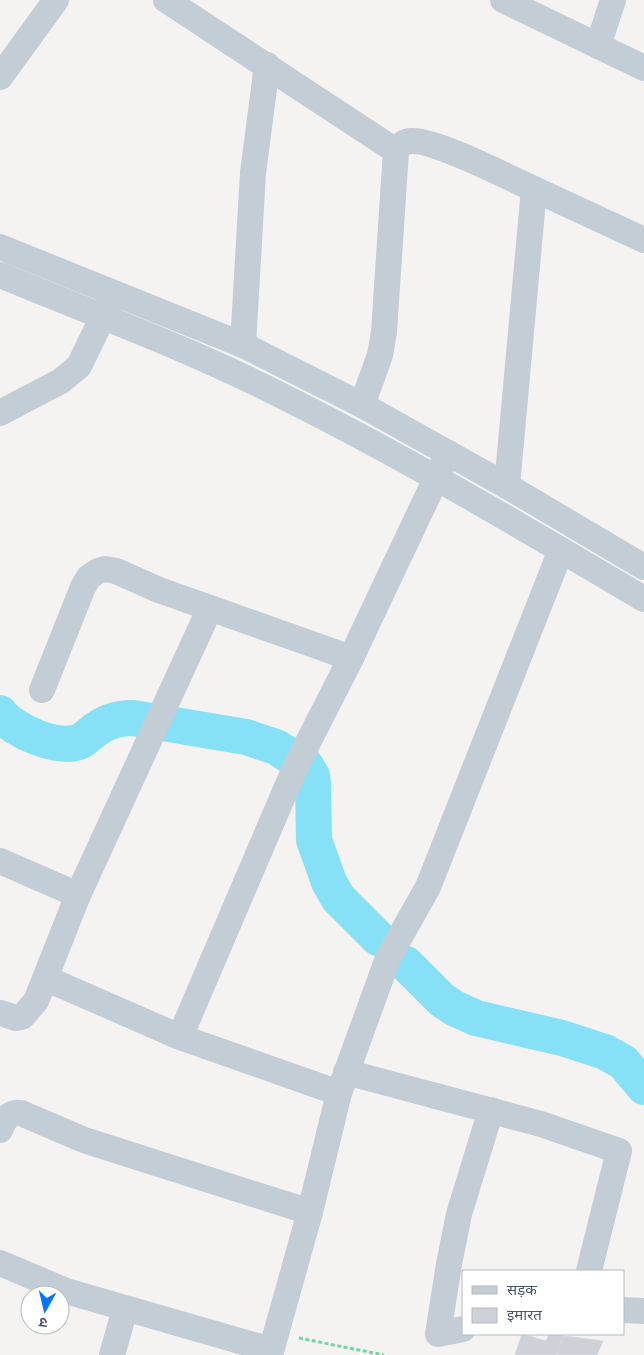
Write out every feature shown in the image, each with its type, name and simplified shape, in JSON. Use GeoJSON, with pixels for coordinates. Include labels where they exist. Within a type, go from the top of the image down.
{"type":"FeatureCollection","features":[{"type":"Feature","properties":{"kind":"street"},"geometry":{"type":"LineString","coordinates":[[0,77],[56,0]]}},
{"type":"Feature","properties":{"kind":"street"},"geometry":{"type":"LineString","coordinates":[[166,0],[396,151]]}},
{"type":"Feature","properties":{"kind":"street"},"geometry":{"type":"LineString","coordinates":[[502,0],[644,68]]}},
{"type":"Feature","properties":{"kind":"street"},"geometry":{"type":"LineString","coordinates":[[598,46],[613,0]]}},
{"type":"Feature","properties":{"kind":"street"},"geometry":{"type":"LineString","coordinates":[[244,345],[253,173],[267,65]]}},
{"type":"Feature","properties":{"kind":"street"},"geometry":{"type":"LineString","coordinates":[[362,406],[380,355],[384,332],[396,151],[399,145],[410,141],[432,143],[644,240]]}},
{"type":"Feature","properties":{"kind":"street"},"geometry":{"type":"LineString","coordinates":[[507,486],[534,189]]}},
{"type":"Feature","properties":{"kind":"street"},"geometry":{"type":"LineString","coordinates":[[0,247],[244,345],[448,453],[644,566]]}},
{"type":"Feature","properties":{"kind":"street"},"geometry":{"type":"LineString","coordinates":[[0,275],[193,354],[288,399],[436,478],[644,599]]}},
{"type":"Feature","properties":{"kind":"street"},"geometry":{"type":"LineString","coordinates":[[0,413],[60,381],[75,370],[86,355],[114,292]]}},
{"type":"Feature","properties":{"kind":"street"},"geometry":{"type":"LineString","coordinates":[[180,1037],[300,758],[351,658],[448,453]]}},
{"type":"Feature","properties":{"kind":"street"},"geometry":{"type":"LineString","coordinates":[[0,1263],[49,1284],[125,1309],[273,1346],[343,1083],[388,958],[428,887],[561,550]]}},
{"type":"Feature","properties":{"kind":"street"},"geometry":{"type":"LineString","coordinates":[[42,690],[83,587],[89,577],[105,569],[116,571],[159,590],[351,658]]}},
{"type":"Feature","properties":{"kind":"street"},"geometry":{"type":"LineString","coordinates":[[0,1013],[16,1018],[22,1017],[36,1001],[47,979],[78,895],[210,608]]}},
{"type":"Feature","properties":{"kind":"street"},"geometry":{"type":"LineString","coordinates":[[0,861],[78,895]]}},
{"type":"Feature","properties":{"kind":"street"},"geometry":{"type":"LineString","coordinates":[[47,979],[180,1037],[343,1083],[491,1110],[557,1128],[619,1151],[589,1270]]}},
{"type":"Feature","properties":{"kind":"street"},"geometry":{"type":"LineString","coordinates":[[462,1329],[438,1334],[459,1214],[491,1110]]}},
{"type":"Feature","properties":{"kind":"street"},"geometry":{"type":"LineString","coordinates":[[0,1130],[7,1117],[12,1114],[21,1113],[84,1140],[310,1212]]}},
{"type":"Feature","properties":{"kind":"street"},"geometry":{"type":"LineString","coordinates":[[112,1355],[125,1309]]}},
{"type":"Feature","properties":{"kind":"street"},"geometry":{"type":"LineString","coordinates":[[624,1310],[644,1311]]}},
{"type":"Feature","properties":{"kind":"path"},"geometry":{"type":"LineString","coordinates":[[273,1346],[384,1355]]}},
{"type":"Feature","properties":{"kind":"building"},"geometry":{"type":"Polygon","coordinates":[[[522,1335],[546,1341],[549,1335],[564,1335],[557,1355],[515,1355],[522,1335]]]}},
{"type":"Feature","properties":{"kind":"building"},"geometry":{"type":"Polygon","coordinates":[[[563,1336],[603,1341],[597,1355],[557,1355],[563,1336]]]}},
{"type":"Feature","properties":{"kind":"waterway"},"geometry":{"type":"LineString","coordinates":[[0,713],[6,720],[37,738],[61,743],[81,741],[105,724],[115,720],[133,718],[246,737],[276,747],[306,766],[312,776],[314,840],[329,882],[338,898],[378,938]]}},
{"type":"Feature","properties":{"kind":"waterway"},"geometry":{"type":"LineString","coordinates":[[406,964],[442,1000],[454,1008],[476,1018],[562,1038],[605,1052],[623,1062],[644,1087]]}}]}
